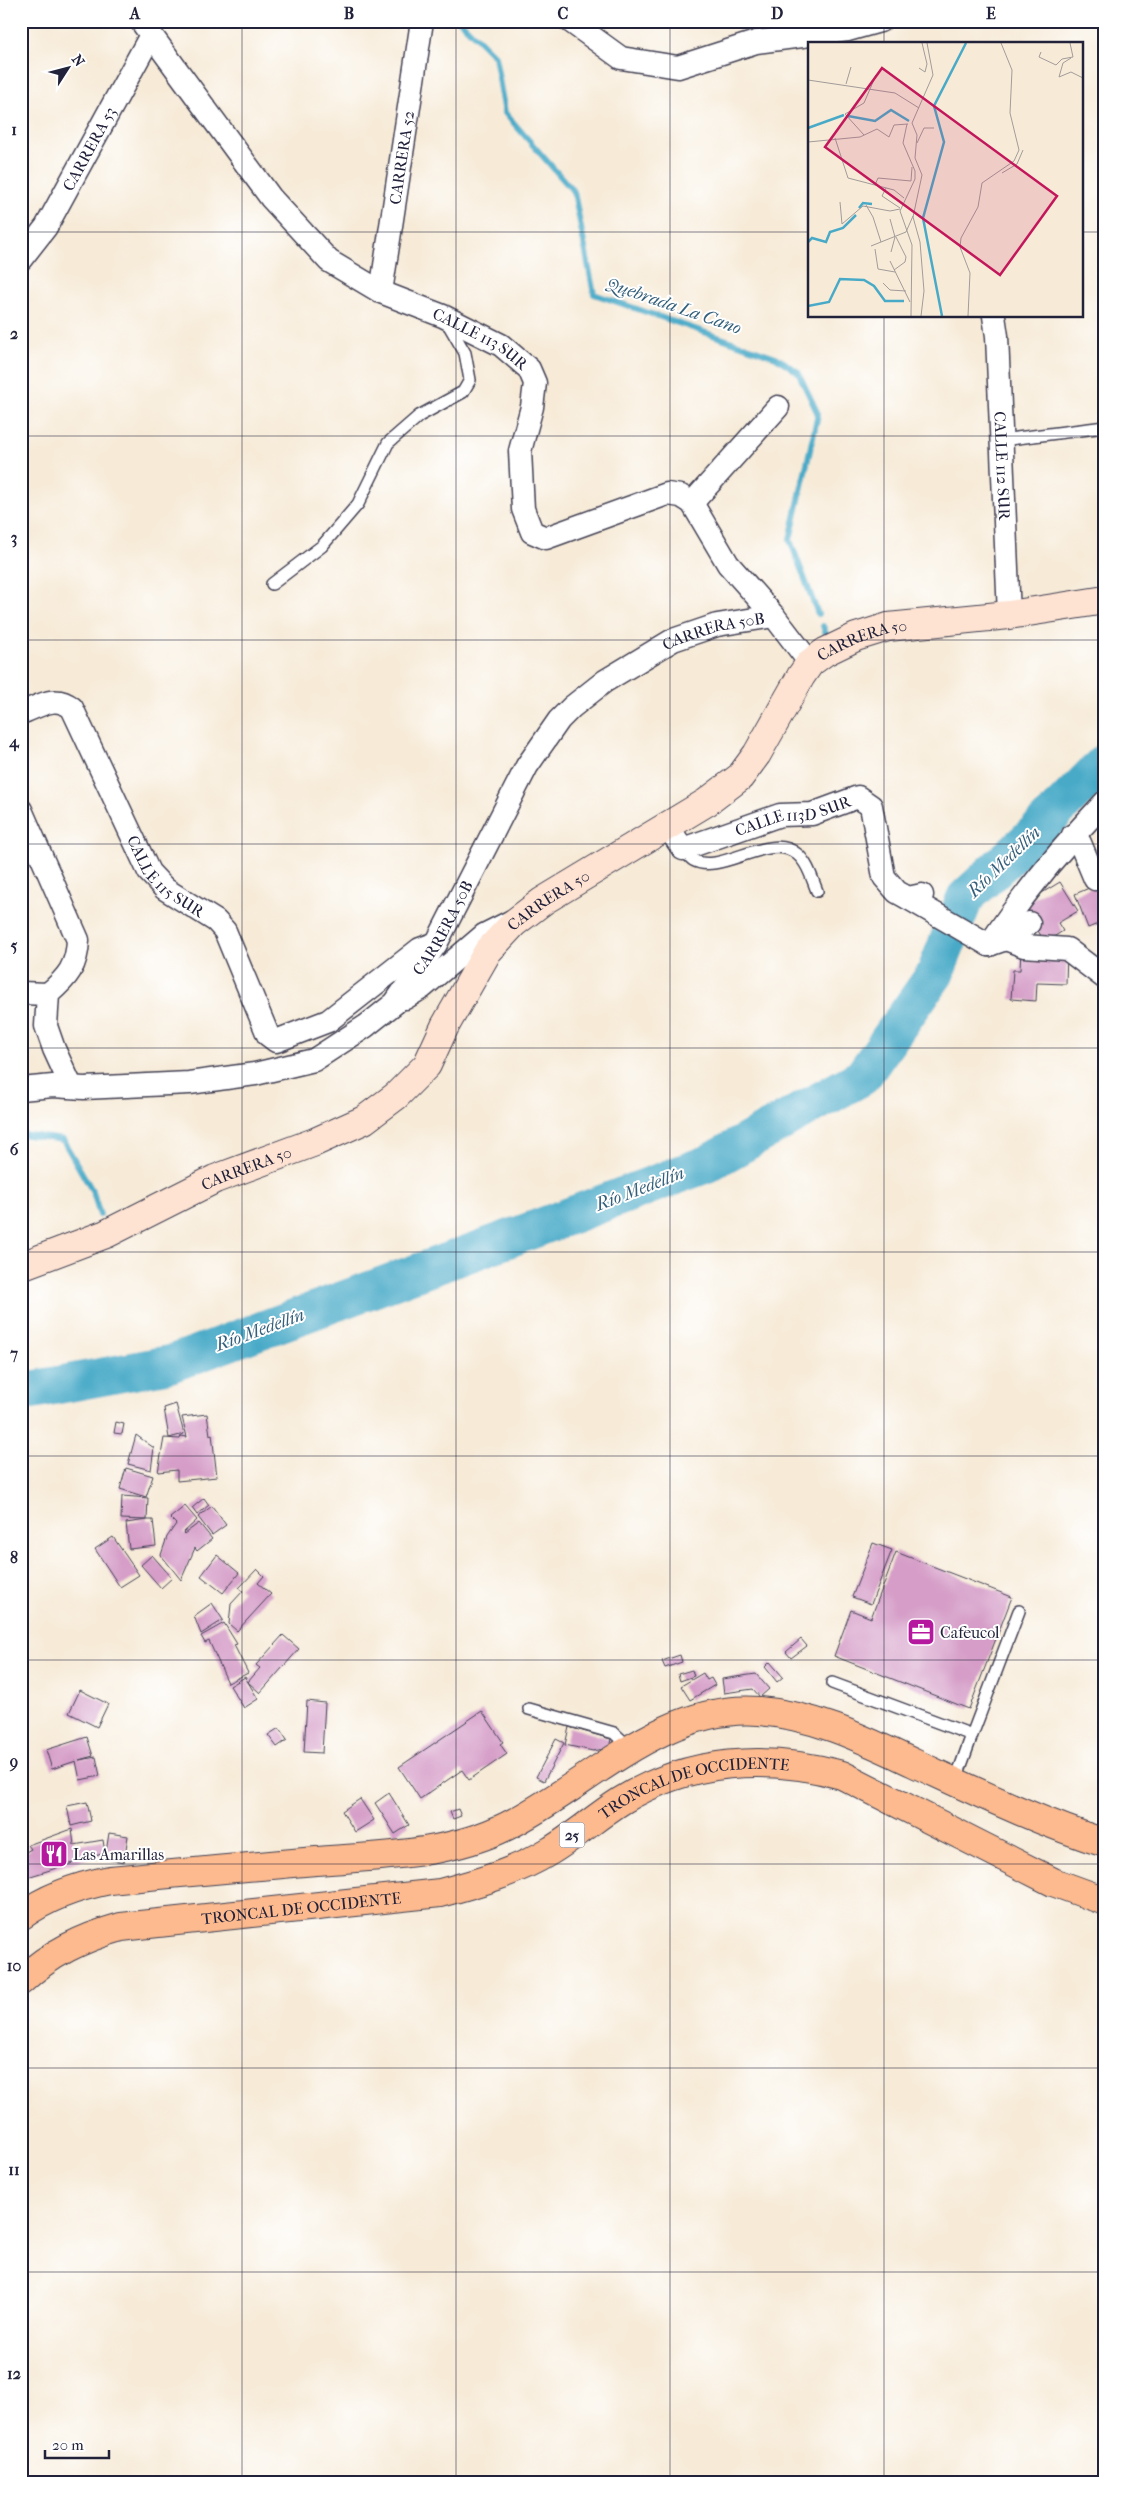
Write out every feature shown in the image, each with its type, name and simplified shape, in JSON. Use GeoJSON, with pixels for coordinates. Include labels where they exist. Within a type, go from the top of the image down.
{"type":"FeatureCollection","features":[{"type":"Feature","properties":{"kind":"highway","name":"25"},"geometry":{"type":"LineString","coordinates":[[21,1916],[32,1908],[80,1886],[110,1880],[373,1856],[440,1848],[480,1838],[535,1810],[656,1736],[708,1716],[729,1712],[759,1710],[803,1718],[846,1732],[1059,1828],[1105,1843]]}},
{"type":"Feature","properties":{"kind":"highway","name":"TRONCAL DE OCCIDENTE"},"geometry":{"type":"LineString","coordinates":[[21,1981],[58,1952],[89,1937],[121,1927],[440,1893],[478,1884],[512,1871],[550,1851],[621,1801],[650,1786],[699,1768],[749,1762],[811,1767],[842,1775],[1053,1882],[1105,1900]]}},
{"type":"Feature","properties":{"kind":"main road","name":"CARRERA 50"},"geometry":{"type":"LineString","coordinates":[[21,1266],[106,1234],[215,1179],[315,1142],[364,1120],[396,1096],[427,1065],[445,1026],[488,951],[514,923],[582,877],[707,802],[740,777],[757,754],[810,664],[825,652],[856,637],[888,627],[1009,615],[1105,600]]}},
{"type":"Feature","properties":{"kind":"street","name":"CARRERA 52"},"geometry":{"type":"LineString","coordinates":[[381,292],[422,21]]}},
{"type":"Feature","properties":{"kind":"street"},"geometry":{"type":"LineString","coordinates":[[570,21],[622,58],[678,68],[756,42],[849,32],[880,21]]}},
{"type":"Feature","properties":{"kind":"street","name":"CALLE 113 SUR"},"geometry":{"type":"LineString","coordinates":[[146,28],[271,198],[329,261],[381,292],[443,316],[501,345],[529,369],[535,383],[532,407],[520,452],[523,509],[532,532],[546,538],[667,494],[681,496],[692,503]]}},
{"type":"Feature","properties":{"kind":"street","name":"CARRERA 53"},"geometry":{"type":"LineString","coordinates":[[21,259],[46,227],[146,28]]}},
{"type":"Feature","properties":{"kind":"street","name":"CALLE 112 SUR"},"geometry":{"type":"LineString","coordinates":[[994,318],[997,336],[1009,615]]}},
{"type":"Feature","properties":{"kind":"street"},"geometry":{"type":"LineString","coordinates":[[778,407],[692,503],[728,564],[774,616],[810,664]]}},
{"type":"Feature","properties":{"kind":"street","name":"CARRERA 50B"},"geometry":{"type":"LineString","coordinates":[[21,1089],[189,1083],[230,1078],[305,1064],[366,1026],[395,1003],[436,944],[528,766],[559,720],[572,707],[605,681],[673,640],[718,625],[774,616]]}},
{"type":"Feature","properties":{"kind":"street","name":"CALLE 115 SUR"},"geometry":{"type":"LineString","coordinates":[[21,713],[57,700],[64,702],[72,708],[149,872],[165,889],[216,921],[225,931],[268,1035],[276,1041],[328,1021],[420,949],[436,944]]}},
{"type":"Feature","properties":{"kind":"street","name":"CALLE 113D SUR"},"geometry":{"type":"LineString","coordinates":[[683,849],[780,815],[812,814],[858,797],[871,806],[884,877],[897,892],[915,896],[937,914],[998,942]]}},
{"type":"Feature","properties":{"kind":"street"},"geometry":{"type":"LineString","coordinates":[[998,942],[1020,900],[1073,836],[1105,802]]}},
{"type":"Feature","properties":{"kind":"street"},"geometry":{"type":"LineString","coordinates":[[21,810],[29,850],[78,940],[77,957],[65,979],[48,994],[21,993]]}},
{"type":"Feature","properties":{"kind":"street"},"geometry":{"type":"LineString","coordinates":[[668,827],[683,849]]}},
{"type":"Feature","properties":{"kind":"street"},"geometry":{"type":"LineString","coordinates":[[1073,836],[1080,843],[1094,879]]}},
{"type":"Feature","properties":{"kind":"street"},"geometry":{"type":"LineString","coordinates":[[395,1003],[423,987],[484,935],[525,915]]}},
{"type":"Feature","properties":{"kind":"street"},"geometry":{"type":"LineString","coordinates":[[998,942],[1029,923]]}},
{"type":"Feature","properties":{"kind":"street"},"geometry":{"type":"LineString","coordinates":[[998,942],[1024,946],[1067,948],[1105,978]]}},
{"type":"Feature","properties":{"kind":"street"},"geometry":{"type":"LineString","coordinates":[[48,994],[46,1026],[71,1086]]}},
{"type":"Feature","properties":{"kind":"lane"},"geometry":{"type":"LineString","coordinates":[[272,584],[322,546],[358,504],[388,443],[419,416],[463,392],[470,380],[465,353],[443,316]]}},
{"type":"Feature","properties":{"kind":"lane"},"geometry":{"type":"LineString","coordinates":[[1002,440],[1105,427]]}},
{"type":"Feature","properties":{"kind":"lane"},"geometry":{"type":"LineString","coordinates":[[683,849],[693,860],[706,863],[732,859],[761,849],[782,848],[797,854],[807,866],[816,891]]}},
{"type":"Feature","properties":{"kind":"lane"},"geometry":{"type":"LineString","coordinates":[[955,1782],[1019,1610]]}},
{"type":"Feature","properties":{"kind":"lane"},"geometry":{"type":"LineString","coordinates":[[832,1683],[972,1735]]}},
{"type":"Feature","properties":{"kind":"lane"},"geometry":{"type":"LineString","coordinates":[[528,1709],[614,1733],[632,1749]]}},
{"type":"Feature","properties":{"kind":"building"},"geometry":{"type":"Polygon","coordinates":[[[1060,882],[1078,911],[1058,923],[1063,931],[1045,942],[1022,905],[1060,882]]]}},
{"type":"Feature","properties":{"kind":"building"},"geometry":{"type":"Polygon","coordinates":[[[1101,883],[1105,892],[1105,921],[1088,928],[1075,894],[1101,883]]]}},
{"type":"Feature","properties":{"kind":"building"},"geometry":{"type":"Polygon","coordinates":[[[1021,949],[1067,952],[1066,984],[1037,983],[1036,1001],[1011,999],[1013,970],[1020,970],[1021,949]]]}},
{"type":"Feature","properties":{"kind":"building"},"geometry":{"type":"Polygon","coordinates":[[[176,1404],[184,1434],[169,1438],[164,1408],[176,1404]]]}},
{"type":"Feature","properties":{"kind":"building"},"geometry":{"type":"Polygon","coordinates":[[[207,1414],[210,1435],[212,1434],[217,1477],[177,1481],[177,1470],[158,1472],[164,1438],[180,1439],[181,1436],[187,1437],[182,1417],[207,1414]]]}},
{"type":"Feature","properties":{"kind":"building"},"geometry":{"type":"Polygon","coordinates":[[[116,1422],[124,1424],[122,1434],[114,1433],[116,1422]]]}},
{"type":"Feature","properties":{"kind":"building"},"geometry":{"type":"Polygon","coordinates":[[[136,1435],[154,1448],[151,1470],[128,1464],[136,1435]]]}},
{"type":"Feature","properties":{"kind":"building"},"geometry":{"type":"Polygon","coordinates":[[[126,1468],[153,1476],[146,1497],[120,1489],[126,1468]]]}},
{"type":"Feature","properties":{"kind":"building"},"geometry":{"type":"Polygon","coordinates":[[[122,1496],[148,1498],[147,1520],[121,1519],[122,1496]]]}},
{"type":"Feature","properties":{"kind":"building"},"geometry":{"type":"Polygon","coordinates":[[[204,1498],[209,1505],[197,1515],[192,1508],[204,1498]]]}},
{"type":"Feature","properties":{"kind":"building"},"geometry":{"type":"Polygon","coordinates":[[[185,1506],[197,1520],[183,1533],[199,1523],[212,1539],[197,1551],[195,1548],[181,1580],[161,1555],[167,1537],[176,1524],[170,1518],[185,1506]]]}},
{"type":"Feature","properties":{"kind":"building"},"geometry":{"type":"Polygon","coordinates":[[[212,1506],[226,1525],[212,1535],[198,1517],[212,1506]]]}},
{"type":"Feature","properties":{"kind":"building"},"geometry":{"type":"Polygon","coordinates":[[[153,1520],[156,1546],[129,1549],[126,1523],[153,1520]]]}},
{"type":"Feature","properties":{"kind":"building"},"geometry":{"type":"Polygon","coordinates":[[[113,1537],[139,1575],[120,1587],[95,1549],[113,1537]]]}},
{"type":"Feature","properties":{"kind":"building"},"geometry":{"type":"Polygon","coordinates":[[[873,1543],[892,1550],[871,1604],[852,1597],[873,1543]]]}},
{"type":"Feature","properties":{"kind":"building"},"geometry":{"type":"Polygon","coordinates":[[[896,1552],[1012,1597],[969,1709],[834,1656],[851,1610],[871,1618],[896,1552]]]}},
{"type":"Feature","properties":{"kind":"building"},"geometry":{"type":"Polygon","coordinates":[[[152,1555],[172,1578],[161,1588],[141,1565],[152,1555]]]}},
{"type":"Feature","properties":{"kind":"building"},"geometry":{"type":"Polygon","coordinates":[[[217,1555],[239,1573],[223,1593],[201,1576],[217,1555]]]}},
{"type":"Feature","properties":{"kind":"building"},"geometry":{"type":"Polygon","coordinates":[[[257,1569],[264,1576],[258,1583],[271,1594],[237,1631],[229,1624],[231,1604],[243,1591],[239,1588],[257,1569]]]}},
{"type":"Feature","properties":{"kind":"building"},"geometry":{"type":"Polygon","coordinates":[[[212,1603],[223,1620],[201,1634],[194,1616],[212,1603]]]}},
{"type":"Feature","properties":{"kind":"building"},"geometry":{"type":"Polygon","coordinates":[[[224,1623],[237,1644],[234,1645],[248,1673],[228,1683],[209,1641],[205,1643],[201,1636],[224,1623]]]}},
{"type":"Feature","properties":{"kind":"building"},"geometry":{"type":"Polygon","coordinates":[[[283,1635],[299,1649],[260,1693],[248,1682],[260,1668],[256,1665],[283,1635]]]}},
{"type":"Feature","properties":{"kind":"building"},"geometry":{"type":"Polygon","coordinates":[[[801,1639],[807,1646],[791,1658],[786,1652],[801,1639]]]}},
{"type":"Feature","properties":{"kind":"building"},"geometry":{"type":"Polygon","coordinates":[[[680,1655],[682,1662],[665,1668],[662,1661],[680,1655]]]}},
{"type":"Feature","properties":{"kind":"building"},"geometry":{"type":"Polygon","coordinates":[[[770,1662],[783,1677],[777,1682],[765,1667],[770,1662]]]}},
{"type":"Feature","properties":{"kind":"building"},"geometry":{"type":"Polygon","coordinates":[[[692,1670],[694,1676],[680,1681],[678,1674],[692,1670]]]}},
{"type":"Feature","properties":{"kind":"building"},"geometry":{"type":"Polygon","coordinates":[[[703,1673],[707,1680],[711,1678],[715,1685],[690,1700],[681,1686],[703,1673]]]}},
{"type":"Feature","properties":{"kind":"building"},"geometry":{"type":"Polygon","coordinates":[[[756,1674],[769,1689],[760,1697],[753,1689],[724,1693],[722,1679],[756,1674]]]}},
{"type":"Feature","properties":{"kind":"building"},"geometry":{"type":"Polygon","coordinates":[[[245,1677],[258,1699],[244,1708],[230,1686],[245,1677]]]}},
{"type":"Feature","properties":{"kind":"building"},"geometry":{"type":"Polygon","coordinates":[[[80,1690],[108,1704],[97,1727],[69,1713],[80,1690]]]}},
{"type":"Feature","properties":{"kind":"building"},"geometry":{"type":"Polygon","coordinates":[[[307,1701],[325,1703],[322,1753],[304,1752],[307,1701]]]}},
{"type":"Feature","properties":{"kind":"building"},"geometry":{"type":"Polygon","coordinates":[[[482,1711],[503,1742],[500,1744],[507,1754],[469,1780],[462,1770],[420,1799],[399,1767],[482,1711]]]}},
{"type":"Feature","properties":{"kind":"building"},"geometry":{"type":"Polygon","coordinates":[[[569,1727],[611,1739],[609,1748],[593,1751],[565,1745],[569,1727]]]}},
{"type":"Feature","properties":{"kind":"building"},"geometry":{"type":"Polygon","coordinates":[[[279,1728],[287,1740],[277,1747],[268,1735],[279,1728]]]}},
{"type":"Feature","properties":{"kind":"building"},"geometry":{"type":"Polygon","coordinates":[[[87,1737],[93,1756],[79,1760],[96,1757],[100,1776],[80,1780],[76,1761],[52,1769],[46,1750],[87,1737]]]}},
{"type":"Feature","properties":{"kind":"building"},"geometry":{"type":"Polygon","coordinates":[[[556,1739],[564,1743],[544,1781],[536,1777],[556,1739]]]}},
{"type":"Feature","properties":{"kind":"building"},"geometry":{"type":"Polygon","coordinates":[[[389,1793],[409,1825],[395,1834],[375,1803],[389,1793]]]}},
{"type":"Feature","properties":{"kind":"building"},"geometry":{"type":"Polygon","coordinates":[[[360,1799],[374,1820],[355,1832],[342,1811],[360,1799]]]}},
{"type":"Feature","properties":{"kind":"building"},"geometry":{"type":"Polygon","coordinates":[[[87,1802],[91,1821],[71,1826],[67,1806],[87,1802]]]}},
{"type":"Feature","properties":{"kind":"building"},"geometry":{"type":"Polygon","coordinates":[[[458,1809],[461,1816],[453,1819],[450,1812],[458,1809]]]}},
{"type":"Feature","properties":{"kind":"building"},"geometry":{"type":"Polygon","coordinates":[[[72,1829],[74,1845],[103,1840],[105,1853],[21,1879],[21,1855],[31,1849],[28,1845],[72,1829]]]}},
{"type":"Feature","properties":{"kind":"building"},"geometry":{"type":"Polygon","coordinates":[[[109,1833],[128,1836],[124,1862],[105,1859],[109,1833]]]}},
{"type":"Feature","properties":{"kind":"waterway","name":"Quebrada La Cano"},"geometry":{"type":"LineString","coordinates":[[460,21],[495,56],[505,113],[574,192],[594,294],[776,357],[798,372],[818,414],[790,540],[818,614]]}},
{"type":"Feature","properties":{"kind":"waterway","name":"Quebrada La Cano"},"geometry":{"type":"LineString","coordinates":[[823,626],[826,634]]}},
{"type":"Feature","properties":{"kind":"waterway","name":"Río Medellín"},"geometry":{"type":"LineString","coordinates":[[21,1392],[170,1364],[535,1229],[707,1164],[862,1077],[935,974],[965,898],[1038,830],[1105,762]]}},
{"type":"Feature","properties":{"kind":"waterway"},"geometry":{"type":"LineString","coordinates":[[21,1134],[63,1140],[93,1192],[100,1215]]}},
{"type":"Feature","properties":{"kind":"place","name":"Cafeucol"},"geometry":{"type":"Point","coordinates":[921,1632]}},
{"type":"Feature","properties":{"kind":"place","name":"Las Amarillas"},"geometry":{"type":"Point","coordinates":[54,1854]}}]}
